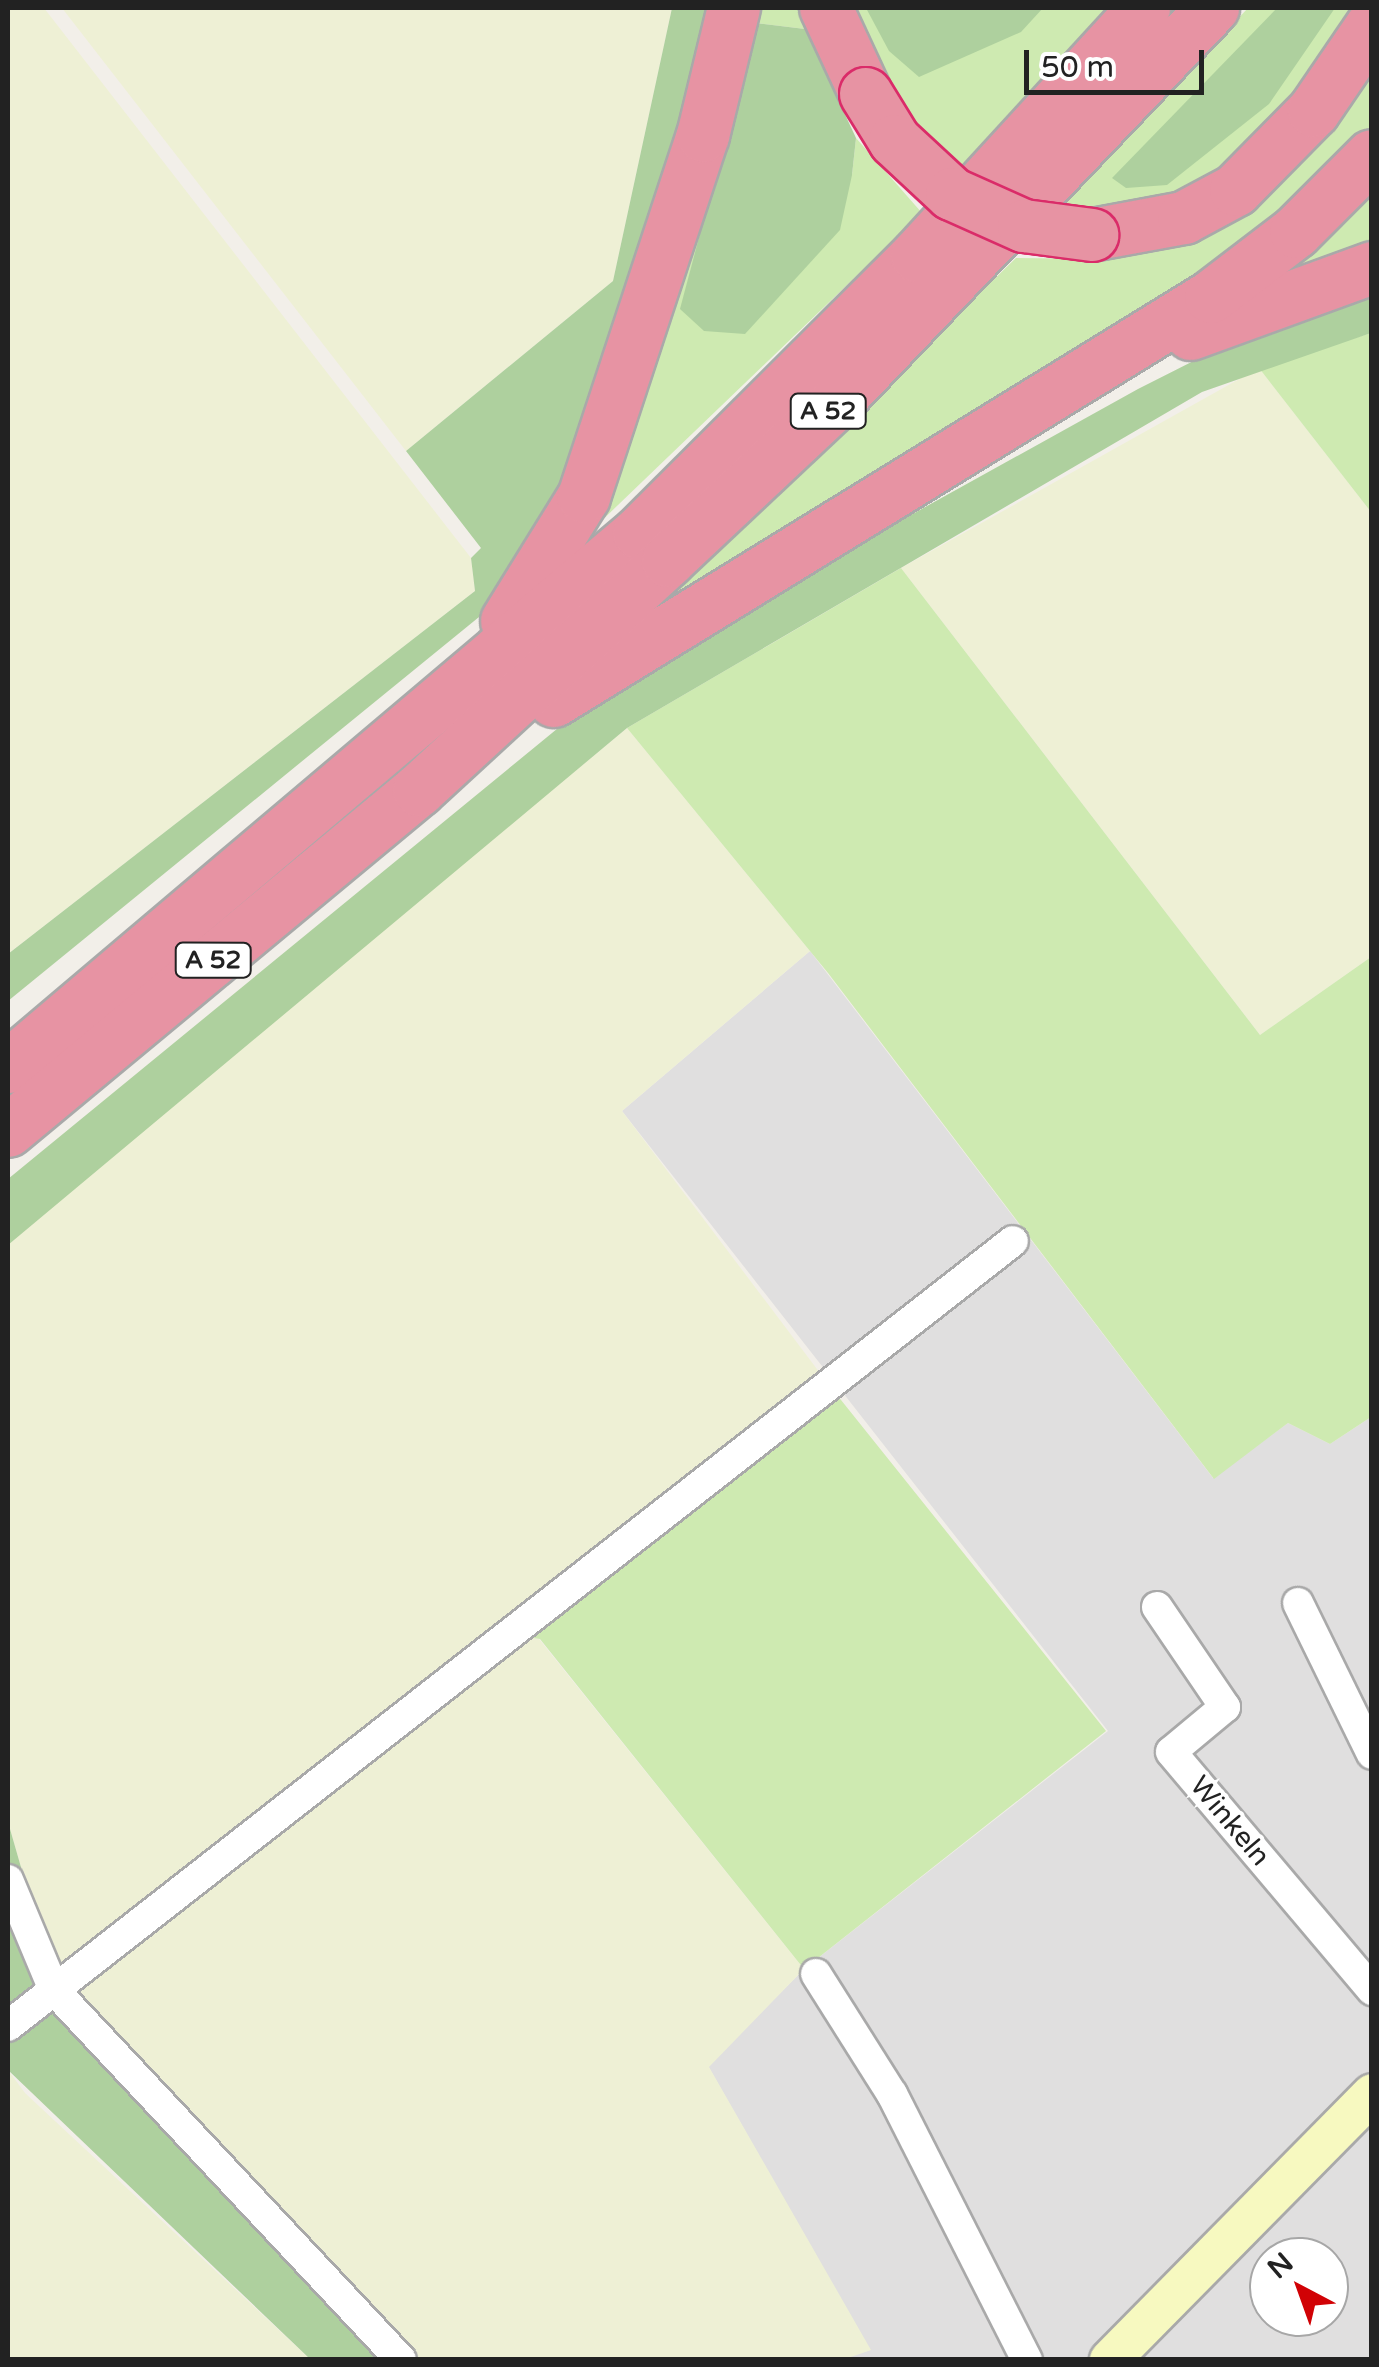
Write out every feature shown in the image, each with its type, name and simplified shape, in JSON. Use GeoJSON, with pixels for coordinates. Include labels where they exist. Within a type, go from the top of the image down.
{"type":"FeatureCollection","features":[{"type":"Feature","properties":{"kind":"highway"},"geometry":{"type":"LineString","coordinates":[[447,700],[546,569],[584,497],[698,154],[734,8]]}},
{"type":"Feature","properties":{"kind":"highway"},"geometry":{"type":"LineString","coordinates":[[826,8],[866,94],[895,141],[952,194],[1024,226],[1092,235],[1184,218],[1236,190],[1314,110],[1372,26]]}},
{"type":"Feature","properties":{"kind":"highway","name":"A 52"},"geometry":{"type":"LineString","coordinates":[[8,1067],[639,534],[790,384],[1144,8]]}},
{"type":"Feature","properties":{"kind":"highway","name":"A 52"},"geometry":{"type":"LineString","coordinates":[[8,1131],[419,790],[834,405],[1214,8]]}},
{"type":"Feature","properties":{"kind":"highway"},"geometry":{"type":"LineString","coordinates":[[419,790],[648,638],[1084,380],[1296,232],[1372,156]]}},
{"type":"Feature","properties":{"kind":"highway"},"geometry":{"type":"LineString","coordinates":[[1084,380],[1372,268]]}},
{"type":"Feature","properties":{"kind":"street"},"geometry":{"type":"LineString","coordinates":[[8,2026],[1013,1242]]}},
{"type":"Feature","properties":{"kind":"street"},"geometry":{"type":"LineString","coordinates":[[1298,1604],[1372,1754]]}},
{"type":"Feature","properties":{"kind":"street","name":"Winkeln"},"geometry":{"type":"LineString","coordinates":[[1157,1607],[1225,1707],[1172,1752],[1372,1990]]}},
{"type":"Feature","properties":{"kind":"street"},"geometry":{"type":"LineString","coordinates":[[8,1880],[54,1990],[401,2360]]}},
{"type":"Feature","properties":{"kind":"street"},"geometry":{"type":"LineString","coordinates":[[816,1974],[892,2094],[1027,2360]]}},
{"type":"Feature","properties":{"kind":"street"},"geometry":{"type":"LineString","coordinates":[[1110,2360],[1372,2094]]}},
{"type":"Feature","properties":{"kind":"shaded area"},"geometry":{"type":"Polygon","coordinates":[[[810,951],[1213,1478],[1288,1423],[1330,1444],[1371,1417],[1371,2359],[842,2359],[870,2350],[708,2066],[804,1969],[1108,1731],[622,1111],[810,951]]]}},
{"type":"Feature","properties":{"kind":"green space"},"geometry":{"type":"Polygon","coordinates":[[[8,8],[44,8],[471,558],[475,591],[8,954],[8,8]]]}},
{"type":"Feature","properties":{"kind":"green space"},"geometry":{"type":"Polygon","coordinates":[[[62,8],[672,8],[613,281],[406,451],[62,8]]]}},
{"type":"Feature","properties":{"kind":"green space"},"geometry":{"type":"Polygon","coordinates":[[[672,8],[713,8],[672,169],[582,454],[512,590],[8,1001],[8,954],[475,591],[471,558],[481,548],[406,451],[613,281],[672,8]]]}},
{"type":"Feature","properties":{"kind":"green space"},"geometry":{"type":"Polygon","coordinates":[[[743,8],[798,8],[805,29],[757,23],[852,175],[856,138],[922,213],[567,554],[743,8]]]}},
{"type":"Feature","properties":{"kind":"green space"},"geometry":{"type":"Polygon","coordinates":[[[840,8],[1116,8],[957,175],[929,154],[840,8]]]}},
{"type":"Feature","properties":{"kind":"green space"},"geometry":{"type":"Polygon","coordinates":[[[866,8],[1043,8],[1021,32],[919,77],[889,51],[866,8]]]}},
{"type":"Feature","properties":{"kind":"green space"},"geometry":{"type":"Polygon","coordinates":[[[1248,8],[1367,8],[1252,158],[1149,212],[1058,210],[1248,8]]]}},
{"type":"Feature","properties":{"kind":"green space"},"geometry":{"type":"Polygon","coordinates":[[[1277,8],[1335,8],[1269,104],[1167,185],[1126,188],[1112,178],[1277,8]]]}},
{"type":"Feature","properties":{"kind":"green space"},"geometry":{"type":"Polygon","coordinates":[[[756,23],[805,29],[856,138],[852,175],[840,230],[745,334],[704,331],[680,309],[756,23]]]}},
{"type":"Feature","properties":{"kind":"green space"},"geometry":{"type":"Polygon","coordinates":[[[1371,51],[1371,140],[1302,218],[622,640],[1016,258],[1109,259],[1155,251],[1215,222],[1371,51]]]}},
{"type":"Feature","properties":{"kind":"green space"},"geometry":{"type":"Polygon","coordinates":[[[1371,177],[1371,256],[1269,289],[1371,177]]]}},
{"type":"Feature","properties":{"kind":"green space"},"geometry":{"type":"Polygon","coordinates":[[[1371,289],[1371,333],[1202,392],[627,728],[8,1245],[8,1179],[624,674],[1138,389],[1239,338],[1371,289]]]}},
{"type":"Feature","properties":{"kind":"green space"},"geometry":{"type":"Polygon","coordinates":[[[1371,333],[1371,512],[1259,368],[1371,333]]]}},
{"type":"Feature","properties":{"kind":"green space"},"geometry":{"type":"Polygon","coordinates":[[[1259,368],[1371,512],[1371,957],[1260,1035],[901,568],[1259,368]]]}},
{"type":"Feature","properties":{"kind":"green space"},"geometry":{"type":"Polygon","coordinates":[[[901,568],[1260,1035],[1371,957],[1371,1417],[1330,1444],[1288,1423],[1214,1479],[828,973],[627,728],[901,568]]]}},
{"type":"Feature","properties":{"kind":"green space"},"geometry":{"type":"Polygon","coordinates":[[[627,728],[810,951],[622,1111],[829,1385],[521,1636],[539,1639],[804,1969],[709,2067],[871,2350],[842,2360],[409,2359],[60,2003],[8,1822],[8,1241],[627,728]]]}},
{"type":"Feature","properties":{"kind":"green space"},"geometry":{"type":"Polygon","coordinates":[[[829,1385],[1106,1731],[804,1969],[540,1639],[520,1636],[829,1385]]]}},
{"type":"Feature","properties":{"kind":"green space"},"geometry":{"type":"Polygon","coordinates":[[[8,1822],[60,2003],[409,2359],[310,2359],[8,2070],[8,1822]]]}},
{"type":"Feature","properties":{"kind":"green space"},"geometry":{"type":"Polygon","coordinates":[[[8,2070],[25,2093],[310,2359],[8,2359],[8,2070]]]}}]}
